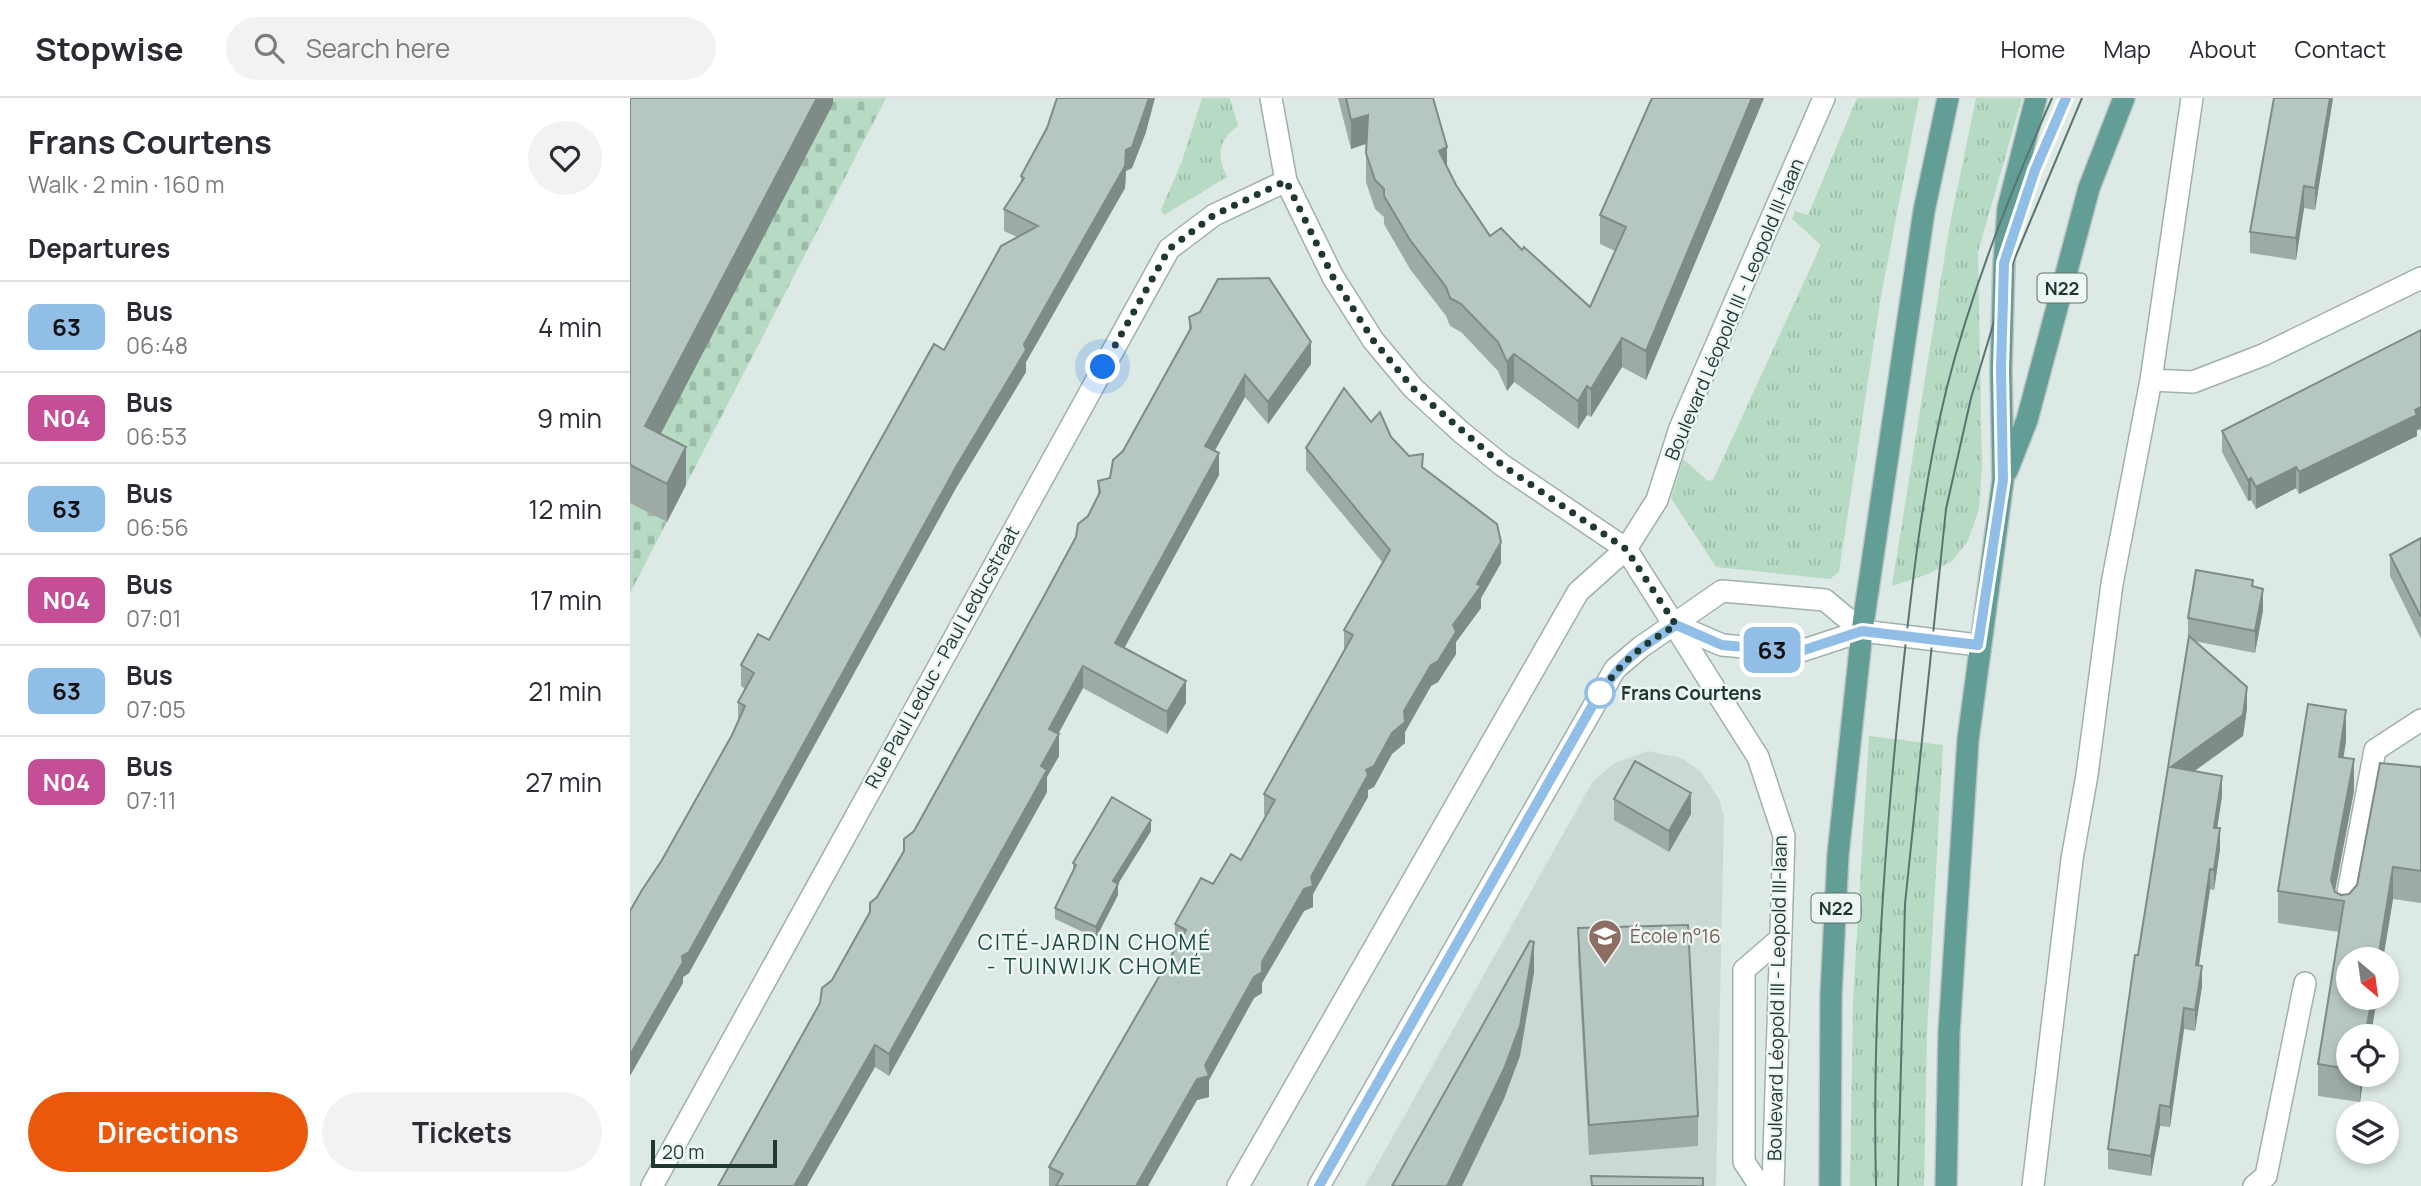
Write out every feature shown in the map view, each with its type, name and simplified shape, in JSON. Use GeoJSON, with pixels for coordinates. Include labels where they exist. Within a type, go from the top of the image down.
{"type":"FeatureCollection","features":[{"type":"Feature","properties":{"kind":"main road","name":"N22"},"geometry":{"type":"LineString","coordinates":[[1830,1186],[1832,995],[1838,855],[1862,631],[1924,211],[1948,98]]}},
{"type":"Feature","properties":{"kind":"main road","name":"N22"},"geometry":{"type":"LineString","coordinates":[[1946,1186],[1949,1033],[1968,740],[1978,645],[2003,480],[2001,308],[2007,222],[2036,98]]}},
{"type":"Feature","properties":{"kind":"main road","name":"N22"},"geometry":{"type":"LineString","coordinates":[[2003,480],[2027,420],[2088,188],[2124,98]]}},
{"type":"Feature","properties":{"kind":"street"},"geometry":{"type":"LineString","coordinates":[[1238,1186],[1578,593],[1626,549],[1502,465],[1413,388],[1373,340],[1333,277],[1286,181],[1271,98]]}},
{"type":"Feature","properties":{"kind":"street","name":"Boulevard Léopold III - Leopold III-laan"},"geometry":{"type":"LineString","coordinates":[[1773,1186],[1784,836],[1758,757],[1626,549],[1657,500],[1680,428],[1824,98]]}},
{"type":"Feature","properties":{"kind":"street"},"geometry":{"type":"LineString","coordinates":[[2033,1186],[2072,859],[2087,775],[2112,584],[2151,380],[2192,98]]}},
{"type":"Feature","properties":{"kind":"street","name":"Rue Paul Leduc - Paul Leducstraat"},"geometry":{"type":"LineString","coordinates":[[652,1186],[1169,249],[1214,215],[1286,181]]}},
{"type":"Feature","properties":{"kind":"street"},"geometry":{"type":"LineString","coordinates":[[2151,380],[2193,382],[2263,355],[2421,278]]}},
{"type":"Feature","properties":{"kind":"street"},"geometry":{"type":"LineString","coordinates":[[1319,1186],[1615,669],[1641,647],[1722,592],[1825,600],[1862,631]]}},
{"type":"Feature","properties":{"kind":"street"},"geometry":{"type":"LineString","coordinates":[[1676,625],[1722,645],[1798,652],[1862,631],[1978,645]]}},
{"type":"Feature","properties":{"kind":"street"},"geometry":{"type":"LineString","coordinates":[[2344,914],[2375,750],[2421,720]]}},
{"type":"Feature","properties":{"kind":"street"},"geometry":{"type":"LineString","coordinates":[[1760,1186],[1744,1162],[1744,970],[1781,938]]}},
{"type":"Feature","properties":{"kind":"street"},"geometry":{"type":"LineString","coordinates":[[2254,1186],[2266,1176],[2305,984]]}},
{"type":"Feature","properties":{"kind":"shaded area","name":"École n°16"},"geometry":{"type":"Polygon","coordinates":[[[1648,751],[1682,758],[1701,772],[1719,799],[1724,816],[1716,1186],[1365,1186],[1593,781],[1613,764],[1648,751]]]}},
{"type":"Feature","properties":{"kind":"green space"},"geometry":{"type":"Polygon","coordinates":[[[630,98],[886,98],[630,593],[630,98]]]}},
{"type":"Feature","properties":{"kind":"green space"},"geometry":{"type":"Polygon","coordinates":[[[1202,98],[1230,98],[1238,126],[1226,137],[1221,149],[1221,162],[1227,177],[1164,215],[1161,210],[1182,161],[1202,98]]]}},
{"type":"Feature","properties":{"kind":"green space"},"geometry":{"type":"Polygon","coordinates":[[[1857,98],[1919,98],[1880,302],[1839,572],[1830,579],[1716,567],[1671,498],[1683,459],[1708,481],[1713,480],[1821,245],[1792,219],[1795,211],[1808,215],[1857,98]]]}},
{"type":"Feature","properties":{"kind":"green space"},"geometry":{"type":"Polygon","coordinates":[[[1976,98],[2022,98],[1978,252],[1982,467],[1979,509],[1968,541],[1952,561],[1928,574],[1892,586],[1949,229],[1976,98]]]}},
{"type":"Feature","properties":{"kind":"green space"},"geometry":{"type":"Polygon","coordinates":[[[1869,736],[1943,745],[1927,1032],[1924,1186],[1850,1186],[1853,1000],[1869,736]]]}},
{"type":"Feature","properties":{"kind":"building"},"geometry":{"type":"Polygon","coordinates":[[[630,98],[817,98],[645,426],[686,447],[667,484],[630,465],[630,98]]]}},
{"type":"Feature","properties":{"kind":"building"},"geometry":{"type":"Polygon","coordinates":[[[1057,98],[1149,98],[1132,147],[1126,150],[1125,166],[1024,344],[1026,350],[956,467],[689,952],[682,956],[683,962],[630,1055],[630,911],[662,860],[732,735],[745,706],[738,702],[754,673],[741,665],[758,634],[769,640],[934,344],[944,350],[1001,246],[1038,226],[1004,209],[1024,178],[1021,176],[1047,128],[1057,98]]]}},
{"type":"Feature","properties":{"kind":"building"},"geometry":{"type":"Polygon","coordinates":[[[1346,98],[1433,98],[1447,147],[1439,151],[1456,185],[1490,236],[1501,228],[1522,250],[1524,247],[1590,307],[1626,227],[1600,215],[1652,98],[1752,98],[1646,351],[1622,338],[1591,389],[1587,386],[1578,401],[1514,354],[1507,362],[1498,342],[1461,304],[1450,298],[1446,287],[1410,240],[1384,196],[1384,189],[1375,180],[1366,153],[1368,115],[1351,120],[1346,98]]]}},
{"type":"Feature","properties":{"kind":"building"},"geometry":{"type":"Polygon","coordinates":[[[2274,98],[2330,98],[2315,188],[2304,186],[2296,238],[2250,232],[2274,98]]]}},
{"type":"Feature","properties":{"kind":"building"},"geometry":{"type":"Polygon","coordinates":[[[1269,278],[1311,342],[1268,402],[1245,375],[1205,446],[1219,453],[1115,643],[1186,681],[1167,712],[1083,666],[1049,729],[1059,734],[1041,766],[1047,770],[889,1054],[875,1045],[794,1186],[718,1186],[820,1003],[822,988],[832,980],[870,912],[870,903],[877,897],[904,851],[904,839],[914,831],[1043,598],[1076,537],[1078,524],[1088,516],[1100,492],[1098,481],[1110,478],[1113,460],[1123,451],[1191,328],[1189,317],[1200,312],[1218,279],[1269,278]]]}},
{"type":"Feature","properties":{"kind":"building"},"geometry":{"type":"Polygon","coordinates":[[[2421,330],[2421,407],[2415,410],[2417,415],[2299,472],[2296,467],[2256,487],[2251,478],[2248,480],[2222,431],[2421,330]]]}},
{"type":"Feature","properties":{"kind":"building"},"geometry":{"type":"Polygon","coordinates":[[[1344,388],[1371,422],[1380,412],[1391,437],[1409,456],[1423,454],[1422,467],[1497,524],[1501,542],[1477,584],[1481,586],[1453,625],[1456,632],[1438,661],[1431,665],[1404,711],[1405,722],[1392,733],[1374,766],[1366,770],[1368,775],[1311,877],[1313,886],[1304,889],[1262,962],[1262,972],[1254,977],[1205,1065],[1209,1076],[1197,1079],[1136,1186],[1056,1186],[1063,1174],[1049,1167],[1186,930],[1175,924],[1201,878],[1213,884],[1231,854],[1241,860],[1275,800],[1264,794],[1353,635],[1344,630],[1390,550],[1306,448],[1344,388]]]}},
{"type":"Feature","properties":{"kind":"building"},"geometry":{"type":"Polygon","coordinates":[[[2421,538],[2421,617],[2390,555],[2421,538]]]}},
{"type":"Feature","properties":{"kind":"building"},"geometry":{"type":"Polygon","coordinates":[[[2196,570],[2253,580],[2252,586],[2263,589],[2255,631],[2188,618],[2196,570]]]}},
{"type":"Feature","properties":{"kind":"building"},"geometry":{"type":"Polygon","coordinates":[[[2189,636],[2247,687],[2243,715],[2171,767],[2222,776],[2214,828],[2220,828],[2214,870],[2210,869],[2196,965],[2202,966],[2195,1010],[2184,1008],[2170,1107],[2160,1105],[2151,1156],[2108,1149],[2135,955],[2138,955],[2189,636]]]}},
{"type":"Feature","properties":{"kind":"building"},"geometry":{"type":"Polygon","coordinates":[[[2308,704],[2346,710],[2339,757],[2354,759],[2331,880],[2335,892],[2341,895],[2349,894],[2357,885],[2380,763],[2421,767],[2421,871],[2393,867],[2380,947],[2337,947],[2344,901],[2278,891],[2308,704]]]}},
{"type":"Feature","properties":{"kind":"building"},"geometry":{"type":"Polygon","coordinates":[[[1635,761],[1691,793],[1669,831],[1614,799],[1635,761]]]}},
{"type":"Feature","properties":{"kind":"building"},"geometry":{"type":"Polygon","coordinates":[[[1112,797],[1151,820],[1113,881],[1118,884],[1096,927],[1055,908],[1076,865],[1073,863],[1112,797]]]}},
{"type":"Feature","properties":{"kind":"building"},"geometry":{"type":"Polygon","coordinates":[[[1688,925],[1698,1116],[1589,1125],[1578,928],[1688,925]]]}},
{"type":"Feature","properties":{"kind":"building"},"geometry":{"type":"Polygon","coordinates":[[[1530,941],[1534,942],[1520,1026],[1504,1069],[1447,1186],[1392,1186],[1530,941]]]}},
{"type":"Feature","properties":{"kind":"building"},"geometry":{"type":"Polygon","coordinates":[[[2336,951],[2336,1010],[2370,1010],[2367,1024],[2336,1024],[2336,1067],[2318,1064],[2336,951]]]}},
{"type":"Feature","properties":{"kind":"building"},"geometry":{"type":"Polygon","coordinates":[[[1591,1176],[1703,1178],[1703,1186],[1592,1186],[1591,1176]]]}},
{"type":"Feature","properties":{"kind":"tram line"},"geometry":{"type":"LineString","coordinates":[[1876,1186],[1877,1002],[1884,879],[1900,696],[1924,502],[1938,425],[1968,313],[2007,204],[2052,98]]}},
{"type":"Feature","properties":{"kind":"tram line"},"geometry":{"type":"LineString","coordinates":[[1898,1186],[1905,904],[1946,509],[1971,398],[2009,272],[2082,98]]}},
{"type":"Feature","properties":{"kind":"bus line","name":"63"},"geometry":{"type":"LineString","coordinates":[[1319,1186],[1595,701],[1615,669],[1641,647],[1676,625],[1722,645],[1798,652],[1862,631],[1978,645],[2003,480],[2001,369],[2004,263],[2035,170],[2066,98]]}},
{"type":"Feature","properties":{"kind":"place","name":"Frans Courtens"},"geometry":{"type":"Point","coordinates":[1600,693]}},
{"type":"Feature","properties":{"kind":"place","name":"École n°16"},"geometry":{"type":"Point","coordinates":[1605,966]}},
{"type":"Feature","properties":{"kind":"district","name":"CITÉ-JARDIN CHOMÉ - TUINWIJK CHOMÉ"},"geometry":{"type":"Point","coordinates":[1095,954]}},
{"type":"Feature","properties":{"kind":"route"},"geometry":{"type":"LineString","coordinates":[[1103,367],[1169,249],[1214,215],[1286,181],[1303,221],[1333,277],[1373,340],[1413,388],[1502,465],[1626,549],[1676,625],[1641,647],[1615,669],[1595,701],[1600,693]]}}]}
